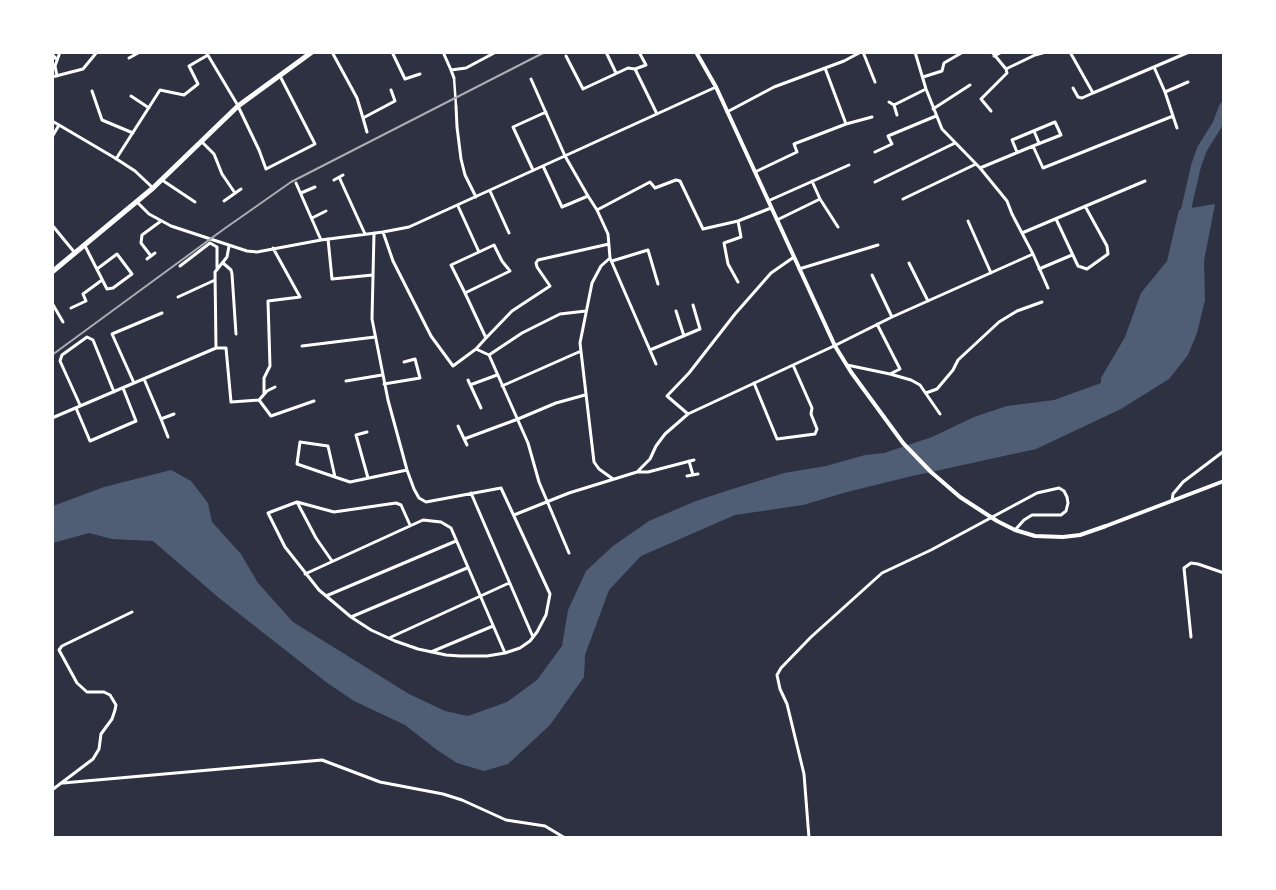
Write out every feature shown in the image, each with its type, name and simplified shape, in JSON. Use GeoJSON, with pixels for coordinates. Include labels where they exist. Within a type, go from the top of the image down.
{"type":"FeatureCollection","features":[{"type":"Feature","properties":{"kind":"highway"},"geometry":{"type":"LineString","coordinates":[[52,272],[154,188],[238,106],[312,52]]}},
{"type":"Feature","properties":{"kind":"street"},"geometry":{"type":"LineString","coordinates":[[57,76],[55,66],[60,52]]}},
{"type":"Feature","properties":{"kind":"street"},"geometry":{"type":"LineString","coordinates":[[52,77],[83,69],[97,52]]}},
{"type":"Feature","properties":{"kind":"street"},"geometry":{"type":"LineString","coordinates":[[129,58],[140,52]]}},
{"type":"Feature","properties":{"kind":"street"},"geometry":{"type":"LineString","coordinates":[[332,52],[356,98],[367,132]]}},
{"type":"Feature","properties":{"kind":"street"},"geometry":{"type":"LineString","coordinates":[[395,52],[394,54],[405,79],[420,74]]}},
{"type":"Feature","properties":{"kind":"street"},"geometry":{"type":"LineString","coordinates":[[443,52],[454,78],[461,159],[465,175],[476,197]]}},
{"type":"Feature","properties":{"kind":"street"},"geometry":{"type":"LineString","coordinates":[[451,70],[466,68],[496,52]]}},
{"type":"Feature","properties":{"kind":"street"},"geometry":{"type":"LineString","coordinates":[[606,52],[616,73]]}},
{"type":"Feature","properties":{"kind":"street"},"geometry":{"type":"LineString","coordinates":[[566,56],[583,89],[628,68],[636,69],[646,65],[639,52]]}},
{"type":"Feature","properties":{"kind":"street"},"geometry":{"type":"LineString","coordinates":[[696,52],[716,87],[726,113],[835,346],[846,365],[903,443],[931,472],[960,497],[997,522],[1015,530],[1050,538],[1080,535],[1224,481]]}},
{"type":"Feature","properties":{"kind":"street"},"geometry":{"type":"LineString","coordinates":[[726,113],[774,87],[862,52],[875,82]]}},
{"type":"Feature","properties":{"kind":"street"},"geometry":{"type":"LineString","coordinates":[[915,52],[933,109],[942,129],[980,168],[1007,201],[1048,288]]}},
{"type":"Feature","properties":{"kind":"street"},"geometry":{"type":"LineString","coordinates":[[923,77],[942,71],[944,63],[963,52]]}},
{"type":"Feature","properties":{"kind":"street"},"geometry":{"type":"LineString","coordinates":[[1002,52],[993,54],[1006,69]]}},
{"type":"Feature","properties":{"kind":"street"},"geometry":{"type":"LineString","coordinates":[[991,111],[980,99],[1006,73],[1006,69],[1035,55],[1046,52]]}},
{"type":"Feature","properties":{"kind":"street"},"geometry":{"type":"LineString","coordinates":[[1070,52],[1093,93]]}},
{"type":"Feature","properties":{"kind":"street"},"geometry":{"type":"LineString","coordinates":[[1073,88],[1078,97],[1082,98],[1188,52]]}},
{"type":"Feature","properties":{"kind":"street"},"geometry":{"type":"LineString","coordinates":[[52,54],[57,60]]}},
{"type":"Feature","properties":{"kind":"street"},"geometry":{"type":"LineString","coordinates":[[116,159],[160,90],[184,94],[198,84],[190,66],[207,54],[238,106],[266,169],[315,144],[280,76]]}},
{"type":"Feature","properties":{"kind":"street"},"geometry":{"type":"LineString","coordinates":[[1154,67],[1166,92],[1177,128]]}},
{"type":"Feature","properties":{"kind":"street"},"geometry":{"type":"LineString","coordinates":[[825,68],[846,124]]}},
{"type":"Feature","properties":{"kind":"street"},"geometry":{"type":"LineString","coordinates":[[636,69],[657,114]]}},
{"type":"Feature","properties":{"kind":"street"},"geometry":{"type":"LineString","coordinates":[[531,79],[565,156],[597,210],[608,234],[611,260],[656,364]]}},
{"type":"Feature","properties":{"kind":"street"},"geometry":{"type":"LineString","coordinates":[[1166,92],[1188,82]]}},
{"type":"Feature","properties":{"kind":"street"},"geometry":{"type":"LineString","coordinates":[[933,109],[970,85]]}},
{"type":"Feature","properties":{"kind":"street"},"geometry":{"type":"LineString","coordinates":[[137,202],[149,214],[161,221],[188,233],[247,252],[410,227],[716,87]]}},
{"type":"Feature","properties":{"kind":"street"},"geometry":{"type":"LineString","coordinates":[[894,105],[926,89]]}},
{"type":"Feature","properties":{"kind":"street"},"geometry":{"type":"LineString","coordinates":[[363,118],[395,101],[391,90]]}},
{"type":"Feature","properties":{"kind":"street"},"geometry":{"type":"LineString","coordinates":[[92,91],[102,120],[133,133]]}},
{"type":"Feature","properties":{"kind":"street"},"geometry":{"type":"LineString","coordinates":[[131,96],[149,108]]}},
{"type":"Feature","properties":{"kind":"street"},"geometry":{"type":"LineString","coordinates":[[889,102],[894,105],[897,115]]}},
{"type":"Feature","properties":{"kind":"street"},"geometry":{"type":"LineString","coordinates":[[533,170],[513,127],[546,112]]}},
{"type":"Feature","properties":{"kind":"street"},"geometry":{"type":"LineString","coordinates":[[875,152],[892,144],[888,136],[936,116]]}},
{"type":"Feature","properties":{"kind":"street"},"geometry":{"type":"LineString","coordinates":[[1033,146],[1043,168],[1173,116]]}},
{"type":"Feature","properties":{"kind":"street"},"geometry":{"type":"LineString","coordinates":[[755,172],[797,152],[794,144],[846,124],[872,117]]}},
{"type":"Feature","properties":{"kind":"street"},"geometry":{"type":"LineString","coordinates":[[52,121],[135,171],[154,188]]}},
{"type":"Feature","properties":{"kind":"street"},"geometry":{"type":"LineString","coordinates":[[980,168],[1061,135],[1055,122],[1012,140],[1017,152]]}},
{"type":"Feature","properties":{"kind":"street"},"geometry":{"type":"LineString","coordinates":[[52,137],[59,125]]}},
{"type":"Feature","properties":{"kind":"street"},"geometry":{"type":"LineString","coordinates":[[1034,131],[1038,143]]}},
{"type":"Feature","properties":{"kind":"street"},"geometry":{"type":"LineString","coordinates":[[201,141],[214,154],[222,174],[235,193]]}},
{"type":"Feature","properties":{"kind":"street"},"geometry":{"type":"LineString","coordinates":[[875,182],[955,143]]}},
{"type":"Feature","properties":{"kind":"street"},"geometry":{"type":"LineString","coordinates":[[903,199],[976,164]]}},
{"type":"Feature","properties":{"kind":"street"},"geometry":{"type":"LineString","coordinates":[[768,201],[849,165]]}},
{"type":"Feature","properties":{"kind":"street"},"geometry":{"type":"LineString","coordinates":[[543,166],[562,207],[588,196]]}},
{"type":"Feature","properties":{"kind":"street"},"geometry":{"type":"LineString","coordinates":[[334,180],[343,175]]}},
{"type":"Feature","properties":{"kind":"street"},"geometry":{"type":"LineString","coordinates":[[338,178],[365,234]]}},
{"type":"Feature","properties":{"kind":"street"},"geometry":{"type":"LineString","coordinates":[[162,180],[195,202]]}},
{"type":"Feature","properties":{"kind":"street"},"geometry":{"type":"LineString","coordinates":[[597,210],[650,182],[655,188],[676,180],[680,181],[703,229],[738,221],[771,208]]}},
{"type":"Feature","properties":{"kind":"street"},"geometry":{"type":"LineString","coordinates":[[812,182],[820,200],[838,227]]}},
{"type":"Feature","properties":{"kind":"street"},"geometry":{"type":"LineString","coordinates":[[1022,233],[1145,182]]}},
{"type":"Feature","properties":{"kind":"street"},"geometry":{"type":"LineString","coordinates":[[296,183],[321,240]]}},
{"type":"Feature","properties":{"kind":"street"},"geometry":{"type":"LineString","coordinates":[[301,193],[315,187]]}},
{"type":"Feature","properties":{"kind":"street"},"geometry":{"type":"LineString","coordinates":[[224,201],[241,189]]}},
{"type":"Feature","properties":{"kind":"street"},"geometry":{"type":"LineString","coordinates":[[490,190],[508,234]]}},
{"type":"Feature","properties":{"kind":"street"},"geometry":{"type":"LineString","coordinates":[[777,221],[820,200]]}},
{"type":"Feature","properties":{"kind":"street"},"geometry":{"type":"LineString","coordinates":[[458,206],[479,252]]}},
{"type":"Feature","properties":{"kind":"street"},"geometry":{"type":"LineString","coordinates":[[1056,219],[1078,266],[1087,269],[1108,254],[1107,246],[1085,206]]}},
{"type":"Feature","properties":{"kind":"street"},"geometry":{"type":"LineString","coordinates":[[312,218],[326,211]]}},
{"type":"Feature","properties":{"kind":"street"},"geometry":{"type":"LineString","coordinates":[[968,220],[991,273]]}},
{"type":"Feature","properties":{"kind":"street"},"geometry":{"type":"LineString","coordinates":[[151,256],[141,243],[142,235],[161,221]]}},
{"type":"Feature","properties":{"kind":"street"},"geometry":{"type":"LineString","coordinates":[[738,221],[741,237],[724,243],[728,264],[738,282]]}},
{"type":"Feature","properties":{"kind":"street"},"geometry":{"type":"LineString","coordinates":[[52,225],[76,254]]}},
{"type":"Feature","properties":{"kind":"street"},"geometry":{"type":"LineString","coordinates":[[383,232],[393,261],[431,336],[453,366],[476,349],[512,311],[550,286],[537,267],[538,260],[609,244]]}},
{"type":"Feature","properties":{"kind":"street"},"geometry":{"type":"LineString","coordinates":[[374,233],[372,319],[382,376],[407,470],[419,498],[426,502],[501,488],[550,594],[546,615],[533,637],[520,648],[487,656],[460,656],[431,652],[388,638],[351,617],[326,596],[305,574],[285,547],[268,513],[297,502],[334,512],[396,503],[401,505],[410,525]]}},
{"type":"Feature","properties":{"kind":"street"},"geometry":{"type":"LineString","coordinates":[[328,239],[332,279],[373,275]]}},
{"type":"Feature","properties":{"kind":"street"},"geometry":{"type":"LineString","coordinates":[[180,266],[210,243],[216,247],[216,348]]}},
{"type":"Feature","properties":{"kind":"street"},"geometry":{"type":"LineString","coordinates":[[465,293],[510,271],[502,261],[494,245],[451,265],[486,338]]}},
{"type":"Feature","properties":{"kind":"street"},"geometry":{"type":"LineString","coordinates":[[799,269],[878,245]]}},
{"type":"Feature","properties":{"kind":"street"},"geometry":{"type":"LineString","coordinates":[[85,246],[96,269],[107,289],[113,288],[132,274],[117,254],[96,269]]}},
{"type":"Feature","properties":{"kind":"street"},"geometry":{"type":"LineString","coordinates":[[217,269],[223,263],[229,246]]}},
{"type":"Feature","properties":{"kind":"street"},"geometry":{"type":"LineString","coordinates":[[264,394],[264,378],[270,366],[268,301],[300,297],[273,248]]}},
{"type":"Feature","properties":{"kind":"street"},"geometry":{"type":"LineString","coordinates":[[613,479],[599,469],[594,462],[585,394],[580,343],[592,283],[602,266],[611,260],[648,250],[658,284]]}},
{"type":"Feature","properties":{"kind":"street"},"geometry":{"type":"LineString","coordinates":[[147,259],[155,253]]}},
{"type":"Feature","properties":{"kind":"street"},"geometry":{"type":"LineString","coordinates":[[637,472],[650,459],[656,446],[665,434],[688,414],[835,346],[892,317],[1033,254]]}},
{"type":"Feature","properties":{"kind":"street"},"geometry":{"type":"LineString","coordinates":[[1040,269],[1072,255]]}},
{"type":"Feature","properties":{"kind":"street"},"geometry":{"type":"LineString","coordinates":[[688,414],[667,396],[689,373],[735,314],[771,273],[794,257]]}},
{"type":"Feature","properties":{"kind":"street"},"geometry":{"type":"LineString","coordinates":[[223,263],[231,270],[232,274],[236,334]]}},
{"type":"Feature","properties":{"kind":"street"},"geometry":{"type":"LineString","coordinates":[[909,263],[928,301]]}},
{"type":"Feature","properties":{"kind":"street"},"geometry":{"type":"LineString","coordinates":[[872,275],[892,317]]}},
{"type":"Feature","properties":{"kind":"street"},"geometry":{"type":"LineString","coordinates":[[71,308],[86,301],[83,294],[102,280]]}},
{"type":"Feature","properties":{"kind":"street"},"geometry":{"type":"LineString","coordinates":[[178,297],[215,280]]}},
{"type":"Feature","properties":{"kind":"street"},"geometry":{"type":"LineString","coordinates":[[926,393],[937,389],[953,370],[958,360],[999,322],[1017,311],[1042,302]]}},
{"type":"Feature","properties":{"kind":"street"},"geometry":{"type":"LineString","coordinates":[[52,303],[62,322]]}},
{"type":"Feature","properties":{"kind":"street"},"geometry":{"type":"LineString","coordinates":[[650,350],[700,329],[693,305]]}},
{"type":"Feature","properties":{"kind":"street"},"geometry":{"type":"LineString","coordinates":[[489,355],[522,333],[560,314],[586,311]]}},
{"type":"Feature","properties":{"kind":"street"},"geometry":{"type":"LineString","coordinates":[[676,311],[684,336]]}},
{"type":"Feature","properties":{"kind":"street"},"geometry":{"type":"LineString","coordinates":[[134,383],[112,334],[162,313]]}},
{"type":"Feature","properties":{"kind":"street"},"geometry":{"type":"LineString","coordinates":[[877,324],[900,369],[890,374]]}},
{"type":"Feature","properties":{"kind":"street"},"geometry":{"type":"LineString","coordinates":[[80,406],[60,361],[62,355],[87,337],[93,340],[114,392]]}},
{"type":"Feature","properties":{"kind":"street"},"geometry":{"type":"LineString","coordinates":[[302,346],[375,337]]}},
{"type":"Feature","properties":{"kind":"street"},"geometry":{"type":"LineString","coordinates":[[52,418],[216,348],[226,348],[231,402],[260,400]]}},
{"type":"Feature","properties":{"kind":"street"},"geometry":{"type":"LineString","coordinates":[[476,349],[489,355],[528,443],[539,482],[569,553]]}},
{"type":"Feature","properties":{"kind":"street"},"geometry":{"type":"LineString","coordinates":[[502,386],[581,351]]}},
{"type":"Feature","properties":{"kind":"street"},"geometry":{"type":"LineString","coordinates":[[384,384],[420,378],[415,360],[404,362]]}},
{"type":"Feature","properties":{"kind":"street"},"geometry":{"type":"LineString","coordinates":[[754,383],[777,439],[815,434],[817,429],[810,414],[812,408],[793,365]]}},
{"type":"Feature","properties":{"kind":"street"},"geometry":{"type":"LineString","coordinates":[[846,365],[911,380],[920,385],[940,414]]}},
{"type":"Feature","properties":{"kind":"street"},"geometry":{"type":"LineString","coordinates":[[470,385],[497,375]]}},
{"type":"Feature","properties":{"kind":"street"},"geometry":{"type":"LineString","coordinates":[[346,381],[382,376]]}},
{"type":"Feature","properties":{"kind":"street"},"geometry":{"type":"LineString","coordinates":[[144,379],[168,436]]}},
{"type":"Feature","properties":{"kind":"street"},"geometry":{"type":"LineString","coordinates":[[468,380],[481,408]]}},
{"type":"Feature","properties":{"kind":"street"},"geometry":{"type":"LineString","coordinates":[[76,408],[90,440],[136,421],[123,388]]}},
{"type":"Feature","properties":{"kind":"street"},"geometry":{"type":"LineString","coordinates":[[260,400],[267,391],[275,388]]}},
{"type":"Feature","properties":{"kind":"street"},"geometry":{"type":"LineString","coordinates":[[464,439],[556,403],[585,394]]}},
{"type":"Feature","properties":{"kind":"street"},"geometry":{"type":"LineString","coordinates":[[260,400],[271,416],[314,401]]}},
{"type":"Feature","properties":{"kind":"street"},"geometry":{"type":"LineString","coordinates":[[161,419],[174,414]]}},
{"type":"Feature","properties":{"kind":"street"},"geometry":{"type":"LineString","coordinates":[[458,426],[467,445]]}},
{"type":"Feature","properties":{"kind":"street"},"geometry":{"type":"LineString","coordinates":[[367,432],[356,435],[368,478]]}},
{"type":"Feature","properties":{"kind":"street"},"geometry":{"type":"LineString","coordinates":[[335,477],[328,446],[300,442],[297,464],[335,477],[350,482],[407,470]]}},
{"type":"Feature","properties":{"kind":"street"},"geometry":{"type":"LineString","coordinates":[[1172,501],[1173,494],[1183,482],[1224,451]]}},
{"type":"Feature","properties":{"kind":"street"},"geometry":{"type":"LineString","coordinates":[[514,515],[547,501],[613,479],[694,460]]}},
{"type":"Feature","properties":{"kind":"street"},"geometry":{"type":"LineString","coordinates":[[689,461],[693,474]]}},
{"type":"Feature","properties":{"kind":"street"},"geometry":{"type":"LineString","coordinates":[[687,476],[698,474]]}},
{"type":"Feature","properties":{"kind":"street"},"geometry":{"type":"LineString","coordinates":[[809,838],[804,774],[786,704],[780,689],[777,675],[781,668],[811,637],[882,573],[931,550],[1036,493],[1059,488],[1064,491],[1068,503],[1066,511],[1062,515],[1032,515],[1024,520],[1015,530]]}},
{"type":"Feature","properties":{"kind":"street"},"geometry":{"type":"LineString","coordinates":[[471,493],[533,637]]}},
{"type":"Feature","properties":{"kind":"street"},"geometry":{"type":"LineString","coordinates":[[297,502],[316,538],[332,561]]}},
{"type":"Feature","properties":{"kind":"street"},"geometry":{"type":"LineString","coordinates":[[305,574],[422,520],[441,522],[450,528],[505,653]]}},
{"type":"Feature","properties":{"kind":"street"},"geometry":{"type":"LineString","coordinates":[[326,596],[456,541]]}},
{"type":"Feature","properties":{"kind":"street"},"geometry":{"type":"LineString","coordinates":[[1191,637],[1184,568],[1191,563],[1224,572]]}},
{"type":"Feature","properties":{"kind":"street"},"geometry":{"type":"LineString","coordinates":[[351,617],[467,568]]}},
{"type":"Feature","properties":{"kind":"street"},"geometry":{"type":"LineString","coordinates":[[388,638],[509,583]]}},
{"type":"Feature","properties":{"kind":"street"},"geometry":{"type":"LineString","coordinates":[[52,790],[97,755],[100,746],[100,734],[116,710],[116,705],[110,695],[104,692],[87,692],[77,683],[59,650],[62,646],[132,612]]}},
{"type":"Feature","properties":{"kind":"street"},"geometry":{"type":"LineString","coordinates":[[431,652],[493,626]]}},
{"type":"Feature","properties":{"kind":"street"},"geometry":{"type":"LineString","coordinates":[[63,782],[322,760],[393,786],[453,797],[506,820],[545,826],[565,838]]}},
{"type":"Feature","properties":{"kind":"water"},"geometry":{"type":"Polygon","coordinates":[[[1215,204],[1204,261],[1205,300],[1197,333],[1188,355],[1169,379],[1121,409],[1036,449],[908,477],[803,505],[735,515],[641,556],[609,590],[585,655],[584,677],[550,725],[508,764],[484,771],[457,763],[405,725],[354,701],[326,682],[219,598],[153,541],[112,539],[89,533],[53,543],[53,506],[104,487],[171,470],[191,481],[208,503],[212,522],[241,554],[258,583],[293,622],[409,694],[445,711],[468,716],[507,702],[537,680],[562,646],[568,610],[586,571],[613,546],[649,521],[696,501],[784,473],[826,466],[865,455],[884,453],[932,437],[974,417],[1007,406],[1054,400],[1101,383],[1101,378],[1125,337],[1141,293],[1167,261],[1179,210],[1215,204]]]}},
{"type":"Feature","properties":{"kind":"waterway"},"geometry":{"type":"LineString","coordinates":[[1183,223],[1196,166],[1202,149],[1217,125],[1224,107]]}},
{"type":"Feature","properties":{"kind":"railway"},"geometry":{"type":"LineString","coordinates":[[52,355],[291,182],[545,52]]}}]}
